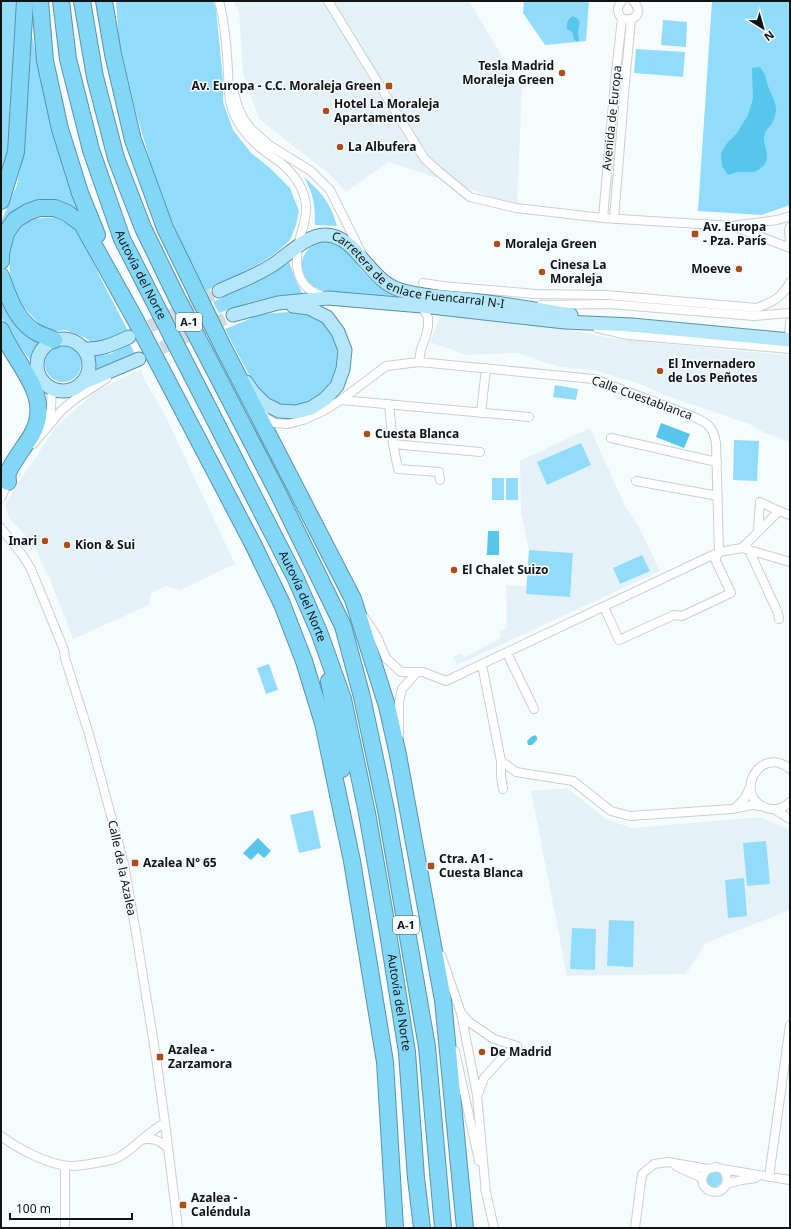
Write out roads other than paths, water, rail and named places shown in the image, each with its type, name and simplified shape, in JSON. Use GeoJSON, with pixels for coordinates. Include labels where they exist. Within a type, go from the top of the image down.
{"type":"FeatureCollection","features":[{"type":"Feature","properties":{"kind":"highway"},"geometry":{"type":"LineString","coordinates":[[1,202],[16,152],[25,1]]}},
{"type":"Feature","properties":{"kind":"highway"},"geometry":{"type":"LineString","coordinates":[[40,1],[45,61],[60,129],[80,193],[124,297]]}},
{"type":"Feature","properties":{"kind":"highway","name":"Autovía del Norte"},"geometry":{"type":"LineString","coordinates":[[61,1],[68,59],[91,150],[122,239],[296,579],[319,632],[344,699],[367,813],[407,1052],[416,1178],[422,1228]]}},
{"type":"Feature","properties":{"kind":"highway","name":"Autovía del Norte"},"geometry":{"type":"LineString","coordinates":[[82,1],[95,77],[116,158],[143,228],[177,298],[277,491],[343,626],[362,696],[386,810],[426,1039],[443,1228]]}},
{"type":"Feature","properties":{"kind":"highway"},"geometry":{"type":"LineString","coordinates":[[108,2],[113,54],[133,140],[165,228],[223,347],[353,599],[387,706],[398,755],[443,1000],[465,1228]]}},
{"type":"Feature","properties":{"kind":"highway"},"geometry":{"type":"LineString","coordinates":[[1,261],[1,253],[6,233],[15,220],[28,212],[39,208],[55,208],[67,213],[82,224],[124,297],[253,544],[282,604],[304,661],[323,722],[352,861],[385,1062],[395,1228]]}},
{"type":"Feature","properties":{"kind":"highway"},"geometry":{"type":"LineString","coordinates":[[1,276],[10,300],[23,322],[35,331],[54,340]]}},
{"type":"Feature","properties":{"kind":"highway"},"geometry":{"type":"LineString","coordinates":[[1,324],[14,346],[29,364],[38,370]]}},
{"type":"Feature","properties":{"kind":"highway"},"geometry":{"type":"LineString","coordinates":[[1,330],[30,381],[36,395],[38,406],[38,418],[33,432],[8,473],[4,485]]}},
{"type":"Feature","properties":{"kind":"highway"},"geometry":{"type":"LineString","coordinates":[[343,626],[354,640],[390,750],[429,944],[436,965]]}},
{"type":"Feature","properties":{"kind":"highway"},"geometry":{"type":"LineString","coordinates":[[319,632],[337,724],[352,861]]}},
{"type":"Feature","properties":{"kind":"main road","name":"Carretera de enlace Fuencarral N-I"},"geometry":{"type":"LineString","coordinates":[[219,292],[271,266],[298,245],[311,238],[324,234],[338,237],[351,246],[369,268],[381,279],[398,289],[422,294],[518,305],[632,325]]}},
{"type":"Feature","properties":{"kind":"main road","name":"Carretera de enlace Fuencarral N-I"},"geometry":{"type":"LineString","coordinates":[[232,315],[278,303],[328,298],[422,306],[565,322],[632,325],[786,340]]}},
{"type":"Feature","properties":{"kind":"main road","name":"Carretera de enlace Fuencarral N-I"},"geometry":{"type":"LineString","coordinates":[[223,347],[253,392],[266,404],[279,411],[296,412],[311,408],[325,399],[337,386],[343,369],[345,350],[338,332],[327,317],[308,308],[278,303]]}},
{"type":"Feature","properties":{"kind":"main road"},"geometry":{"type":"LineString","coordinates":[[84,349],[96,350],[129,337]]}},
{"type":"Feature","properties":{"kind":"main road"},"geometry":{"type":"LineString","coordinates":[[82,383],[87,375],[89,366],[88,358],[84,349],[76,342],[66,338],[54,340],[44,347],[38,358],[40,378],[45,384],[62,391],[73,389],[82,383],[139,359]]}},
{"type":"Feature","properties":{"kind":"street"},"geometry":{"type":"LineString","coordinates":[[219,1],[223,14],[228,91],[232,108],[237,120],[245,132],[263,150],[288,169],[300,185],[306,204],[306,216],[298,245],[297,269],[304,285],[311,291],[328,298]]}},
{"type":"Feature","properties":{"kind":"street"},"geometry":{"type":"LineString","coordinates":[[328,1],[422,156],[470,197],[516,208],[614,219],[732,226],[777,220],[790,216]]}},
{"type":"Feature","properties":{"kind":"street","name":"Avenida de Europa"},"geometry":{"type":"LineString","coordinates":[[603,218],[622,19],[618,14],[618,7],[622,1]]}},
{"type":"Feature","properties":{"kind":"street","name":"Avenida de Europa"},"geometry":{"type":"LineString","coordinates":[[614,219],[625,83],[632,19],[638,12],[638,6],[634,1]]}},
{"type":"Feature","properties":{"kind":"street"},"geometry":{"type":"LineString","coordinates":[[622,19],[632,19]]}},
{"type":"Feature","properties":{"kind":"street"},"geometry":{"type":"LineString","coordinates":[[228,73],[238,107],[251,129],[269,145],[311,171],[330,190],[369,268]]}},
{"type":"Feature","properties":{"kind":"street"},"geometry":{"type":"LineString","coordinates":[[732,226],[790,248]]}},
{"type":"Feature","properties":{"kind":"street"},"geometry":{"type":"LineString","coordinates":[[790,227],[790,241]]}},
{"type":"Feature","properties":{"kind":"street"},"geometry":{"type":"LineString","coordinates":[[423,283],[536,294],[606,294],[757,308],[780,297],[790,282]]}},
{"type":"Feature","properties":{"kind":"street"},"geometry":{"type":"LineString","coordinates":[[518,305],[609,304],[754,316],[790,313]]}},
{"type":"Feature","properties":{"kind":"street"},"geometry":{"type":"LineString","coordinates":[[419,362],[421,349],[428,327],[428,318],[422,306]]}},
{"type":"Feature","properties":{"kind":"street"},"geometry":{"type":"LineString","coordinates":[[565,322],[628,335],[790,349]]}},
{"type":"Feature","properties":{"kind":"street"},"geometry":{"type":"LineString","coordinates":[[786,340],[789,338],[790,322]]}},
{"type":"Feature","properties":{"kind":"street"},"geometry":{"type":"LineString","coordinates":[[1,498],[4,485],[30,448],[62,410],[75,399],[139,359]]}},
{"type":"Feature","properties":{"kind":"street","name":"Calle Cuestablanca"},"geometry":{"type":"LineString","coordinates":[[253,392],[265,417],[274,423],[288,424],[303,420],[323,411],[341,400],[386,366],[419,362],[594,379],[706,422],[714,433],[716,444],[719,552],[715,559],[731,593],[682,616],[674,615],[619,640],[604,607]]}},
{"type":"Feature","properties":{"kind":"street"},"geometry":{"type":"LineString","coordinates":[[481,413],[486,368]]}},
{"type":"Feature","properties":{"kind":"street"},"geometry":{"type":"LineString","coordinates":[[30,448],[51,410],[52,388]]}},
{"type":"Feature","properties":{"kind":"street"},"geometry":{"type":"LineString","coordinates":[[341,400],[529,417]]}},
{"type":"Feature","properties":{"kind":"street"},"geometry":{"type":"LineString","coordinates":[[388,404],[398,469],[439,472],[440,480]]}},
{"type":"Feature","properties":{"kind":"street"},"geometry":{"type":"LineString","coordinates":[[611,438],[717,462]]}},
{"type":"Feature","properties":{"kind":"street"},"geometry":{"type":"LineString","coordinates":[[393,444],[480,452]]}},
{"type":"Feature","properties":{"kind":"street"},"geometry":{"type":"LineString","coordinates":[[636,481],[718,496]]}},
{"type":"Feature","properties":{"kind":"street"},"geometry":{"type":"LineString","coordinates":[[758,531],[760,502],[790,515]]}},
{"type":"Feature","properties":{"kind":"street"},"geometry":{"type":"LineString","coordinates":[[745,549],[758,531],[779,511]]}},
{"type":"Feature","properties":{"kind":"street","name":"Calle de la Azalea"},"geometry":{"type":"LineString","coordinates":[[1,528],[23,556],[31,569],[64,650],[65,658],[89,734],[124,864],[165,1123],[178,1228]]}},
{"type":"Feature","properties":{"kind":"street"},"geometry":{"type":"LineString","coordinates":[[353,599],[377,637],[386,658],[401,672],[423,672],[446,681],[719,552],[745,549],[790,562]]}},
{"type":"Feature","properties":{"kind":"street"},"geometry":{"type":"LineString","coordinates":[[745,549],[778,613],[778,619]]}},
{"type":"Feature","properties":{"kind":"street"},"geometry":{"type":"LineString","coordinates":[[507,653],[534,709]]}},
{"type":"Feature","properties":{"kind":"street"},"geometry":{"type":"LineString","coordinates":[[482,665],[502,761],[501,776],[503,789]]}},
{"type":"Feature","properties":{"kind":"street"},"geometry":{"type":"LineString","coordinates":[[398,755],[398,702],[402,689],[417,672]]}},
{"type":"Feature","properties":{"kind":"street"},"geometry":{"type":"LineString","coordinates":[[502,761],[516,772],[573,781],[611,811],[630,816],[732,809],[752,805],[774,809],[782,808],[790,802]]}},
{"type":"Feature","properties":{"kind":"street"},"geometry":{"type":"LineString","coordinates":[[732,809],[745,798],[750,788],[754,773],[760,767],[767,763],[775,762],[783,764],[790,769]]}},
{"type":"Feature","properties":{"kind":"street"},"geometry":{"type":"LineString","coordinates":[[750,788],[756,801],[761,806]]}},
{"type":"Feature","properties":{"kind":"street"},"geometry":{"type":"LineString","coordinates":[[774,809],[790,819]]}},
{"type":"Feature","properties":{"kind":"street"},"geometry":{"type":"LineString","coordinates":[[429,924],[461,1013],[478,1095],[486,1193]]}},
{"type":"Feature","properties":{"kind":"street"},"geometry":{"type":"LineString","coordinates":[[443,1000],[494,1228]]}},
{"type":"Feature","properties":{"kind":"street"},"geometry":{"type":"LineString","coordinates":[[461,1013],[469,1022],[494,1039],[517,1046],[503,1057],[484,1078],[478,1095]]}},
{"type":"Feature","properties":{"kind":"street"},"geometry":{"type":"LineString","coordinates":[[769,1177],[788,1057],[790,1025]]}},
{"type":"Feature","properties":{"kind":"street"},"geometry":{"type":"LineString","coordinates":[[1,1136],[29,1153],[64,1165],[82,1165],[117,1158],[156,1128],[165,1123]]}},
{"type":"Feature","properties":{"kind":"street"},"geometry":{"type":"LineString","coordinates":[[140,1140],[155,1139],[168,1148]]}},
{"type":"Feature","properties":{"kind":"street"},"geometry":{"type":"LineString","coordinates":[[635,1228],[642,1174],[654,1164],[668,1162],[708,1169],[716,1167],[722,1170],[790,1180]]}},
{"type":"Feature","properties":{"kind":"street"},"geometry":{"type":"LineString","coordinates":[[668,1162],[702,1178]]}},
{"type":"Feature","properties":{"kind":"street"},"geometry":{"type":"LineString","coordinates":[[64,1165],[64,1228]]}},
{"type":"Feature","properties":{"kind":"street"},"geometry":{"type":"LineString","coordinates":[[708,1169],[704,1172],[702,1183],[706,1188],[713,1192],[721,1190],[726,1184],[742,1180],[769,1177]]}},
{"type":"Feature","properties":{"kind":"street"},"geometry":{"type":"LineString","coordinates":[[722,1170],[726,1177],[726,1184]]}},
{"type":"Feature","properties":{"kind":"tunnel"},"geometry":{"type":"LineString","coordinates":[[133,335],[219,291]]}},
{"type":"Feature","properties":{"kind":"tunnel"},"geometry":{"type":"LineString","coordinates":[[144,356],[233,315]]}},
{"type":"Feature","properties":{"kind":"place","name":"Tesla Madrid Moraleja Green"},"geometry":{"type":"Point","coordinates":[562,73]}},
{"type":"Feature","properties":{"kind":"place","name":"Av. Europa - C.C. Moraleja Green"},"geometry":{"type":"Point","coordinates":[389,86]}},
{"type":"Feature","properties":{"kind":"place","name":"Hotel La Moraleja Apartamentos"},"geometry":{"type":"Point","coordinates":[326,111]}},
{"type":"Feature","properties":{"kind":"place","name":"La Albufera"},"geometry":{"type":"Point","coordinates":[340,147]}},
{"type":"Feature","properties":{"kind":"place","name":"Av. Europa - Pza. París"},"geometry":{"type":"Point","coordinates":[695,234]}},
{"type":"Feature","properties":{"kind":"place","name":"Moraleja Green"},"geometry":{"type":"Point","coordinates":[497,244]}},
{"type":"Feature","properties":{"kind":"place","name":"Moeve"},"geometry":{"type":"Point","coordinates":[739,269]}},
{"type":"Feature","properties":{"kind":"place","name":"Cinesa La Moraleja"},"geometry":{"type":"Point","coordinates":[542,272]}},
{"type":"Feature","properties":{"kind":"place","name":"El Invernadero de Los Peñotes"},"geometry":{"type":"Point","coordinates":[660,371]}},
{"type":"Feature","properties":{"kind":"place","name":"Cuesta Blanca"},"geometry":{"type":"Point","coordinates":[367,434]}},
{"type":"Feature","properties":{"kind":"place","name":"Inari"},"geometry":{"type":"Point","coordinates":[45,541]}},
{"type":"Feature","properties":{"kind":"place","name":"Kion & Sui"},"geometry":{"type":"Point","coordinates":[67,545]}},
{"type":"Feature","properties":{"kind":"place","name":"El Chalet Suizo"},"geometry":{"type":"Point","coordinates":[454,570]}},
{"type":"Feature","properties":{"kind":"place","name":"Azalea Nº 65"},"geometry":{"type":"Point","coordinates":[135,863]}},
{"type":"Feature","properties":{"kind":"place","name":"Ctra. A1 - Cuesta Blanca"},"geometry":{"type":"Point","coordinates":[431,866]}},
{"type":"Feature","properties":{"kind":"place","name":"De Madrid"},"geometry":{"type":"Point","coordinates":[482,1052]}},
{"type":"Feature","properties":{"kind":"place","name":"Azalea - Zarzamora"},"geometry":{"type":"Point","coordinates":[160,1057]}},
{"type":"Feature","properties":{"kind":"place","name":"Azalea - Caléndula"},"geometry":{"type":"Point","coordinates":[183,1205]}}]}
